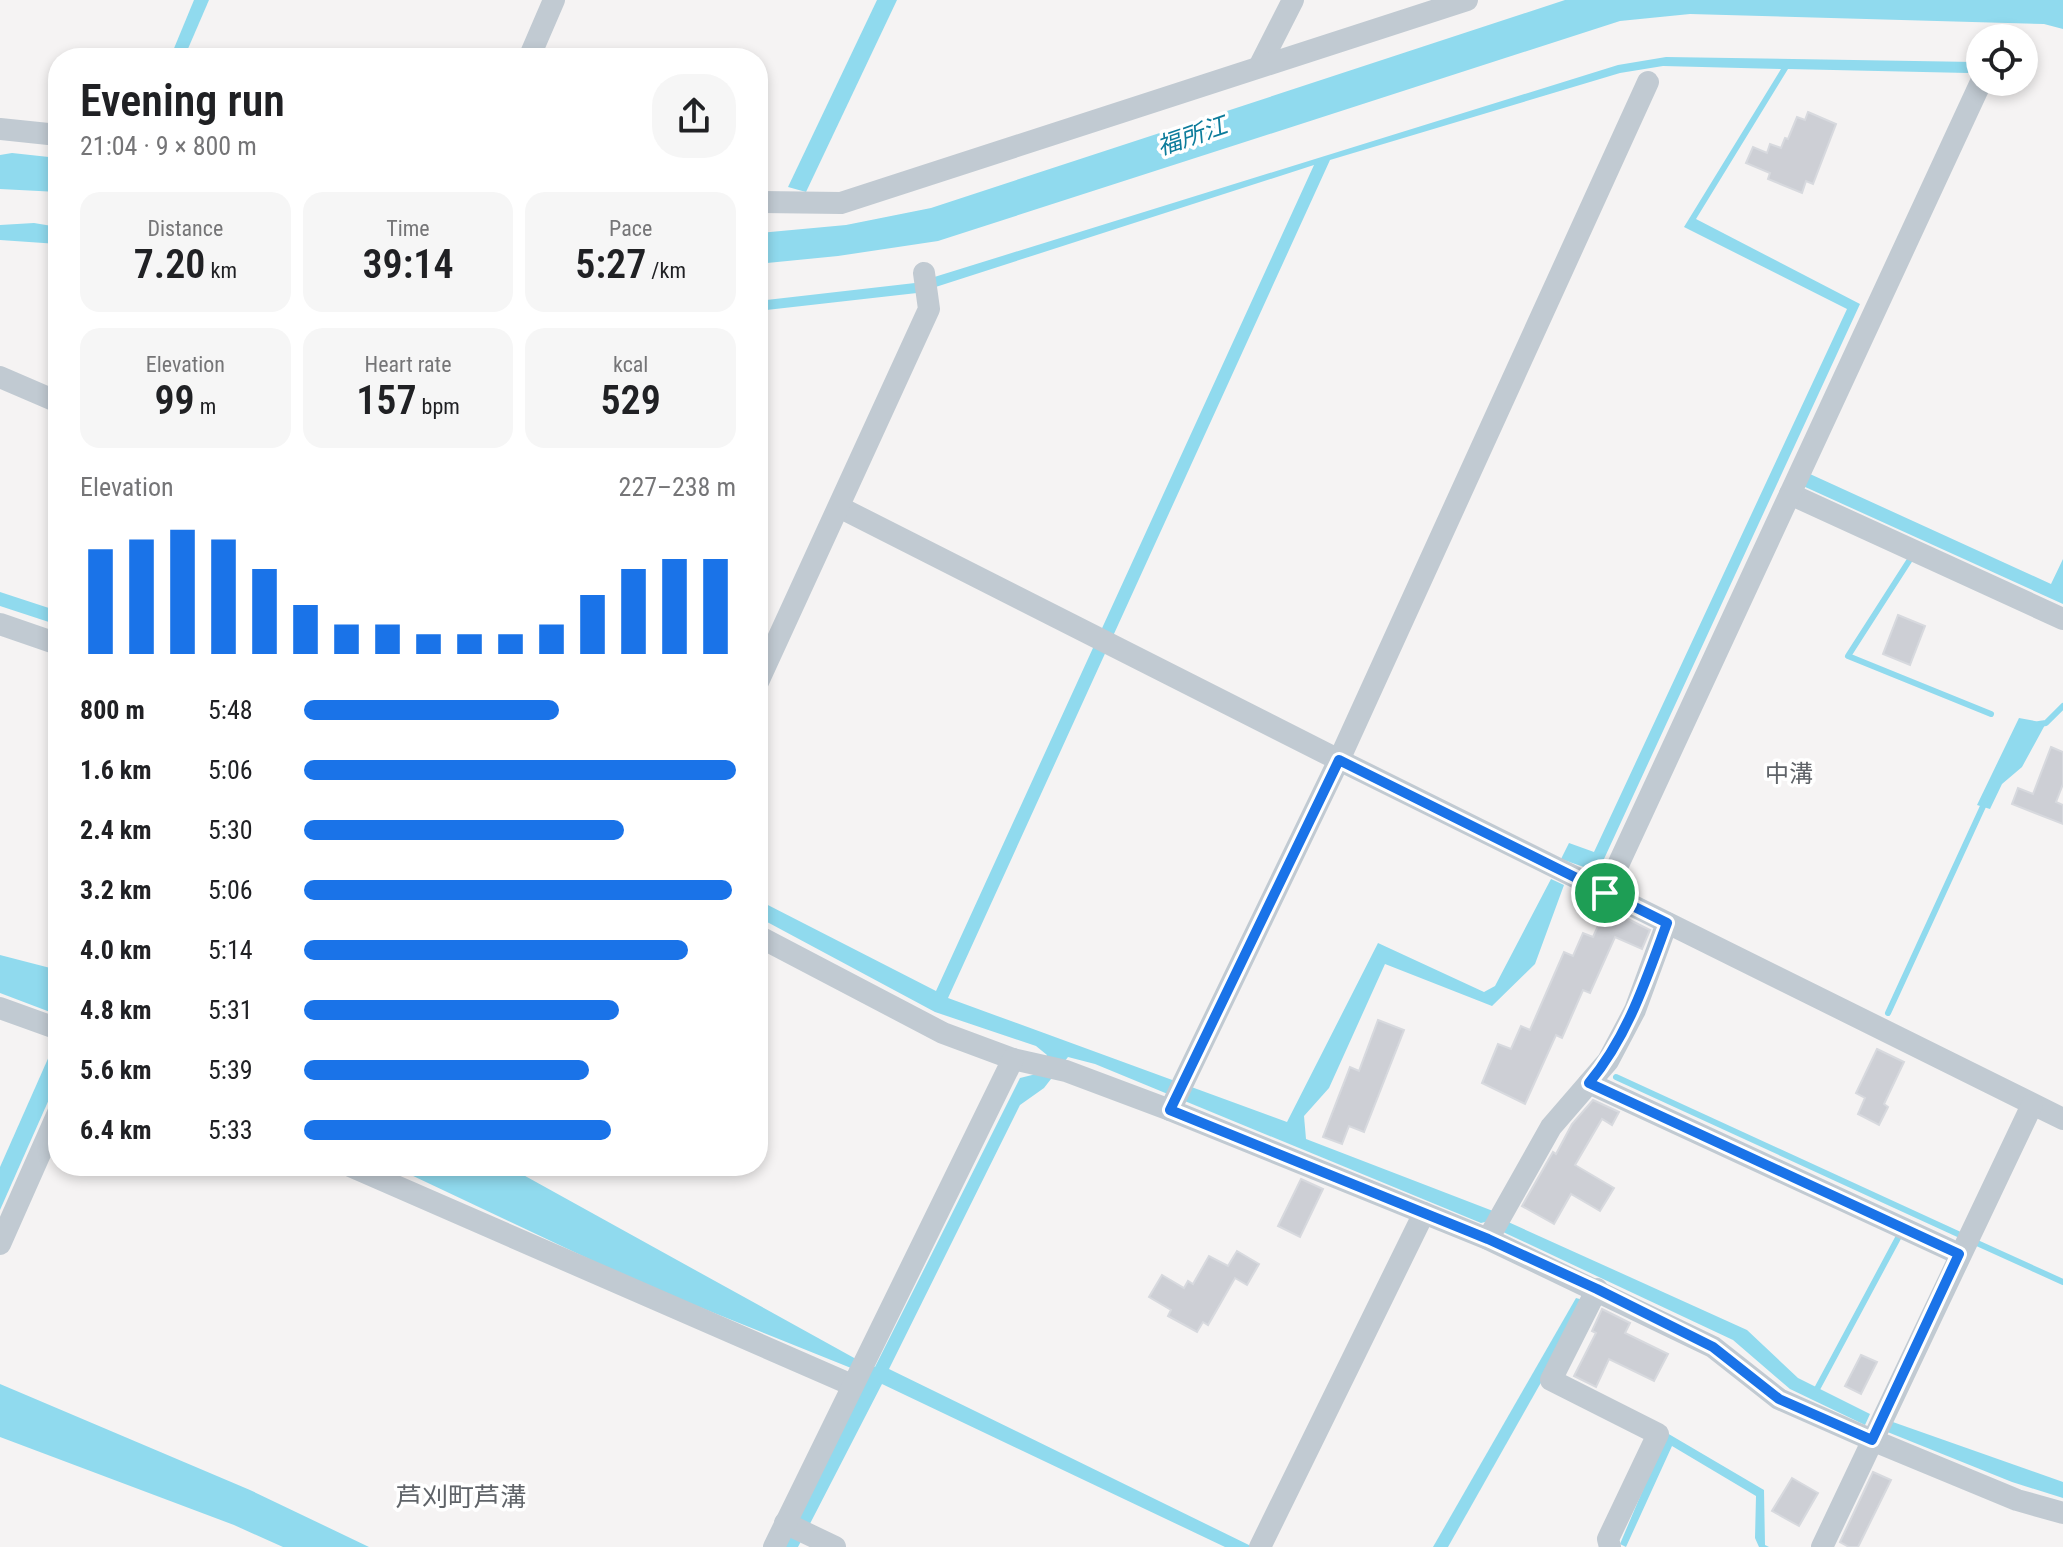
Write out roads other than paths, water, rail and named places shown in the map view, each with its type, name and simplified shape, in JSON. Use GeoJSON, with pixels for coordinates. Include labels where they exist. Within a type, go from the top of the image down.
{"type":"FeatureCollection","features":[{"type":"Feature","properties":{"kind":"street"},"geometry":{"type":"LineString","coordinates":[[533,48],[554,0]]}},
{"type":"Feature","properties":{"kind":"street"},"geometry":{"type":"LineString","coordinates":[[1260,65],[1293,0]]}},
{"type":"Feature","properties":{"kind":"street"},"geometry":{"type":"LineString","coordinates":[[768,202],[841,203],[1467,0]]}},
{"type":"Feature","properties":{"kind":"street"},"geometry":{"type":"LineString","coordinates":[[1170,1110],[1339,760],[1648,82]]}},
{"type":"Feature","properties":{"kind":"street"},"geometry":{"type":"LineString","coordinates":[[1605,893],[1975,96]]}},
{"type":"Feature","properties":{"kind":"street"},"geometry":{"type":"LineString","coordinates":[[0,129],[48,134]]}},
{"type":"Feature","properties":{"kind":"street"},"geometry":{"type":"LineString","coordinates":[[768,660],[929,309],[924,273]]}},
{"type":"Feature","properties":{"kind":"street"},"geometry":{"type":"LineString","coordinates":[[0,377],[48,398]]}},
{"type":"Feature","properties":{"kind":"street"},"geometry":{"type":"LineString","coordinates":[[1790,494],[2063,619]]}},
{"type":"Feature","properties":{"kind":"street"},"geometry":{"type":"LineString","coordinates":[[839,507],[1339,760],[2063,1119]]}},
{"type":"Feature","properties":{"kind":"street"},"geometry":{"type":"LineString","coordinates":[[0,624],[48,641]]}},
{"type":"Feature","properties":{"kind":"street"},"geometry":{"type":"LineString","coordinates":[[1488,1239],[1551,1127],[1608,1061],[1635,1010],[1667,923]]}},
{"type":"Feature","properties":{"kind":"street"},"geometry":{"type":"LineString","coordinates":[[768,941],[943,1033],[1013,1059],[1066,1071],[1170,1110],[1488,1239],[1713,1347],[1779,1399],[2017,1500],[2063,1513]]}},
{"type":"Feature","properties":{"kind":"street"},"geometry":{"type":"LineString","coordinates":[[0,1008],[48,1025]]}},
{"type":"Feature","properties":{"kind":"street"},"geometry":{"type":"LineString","coordinates":[[774,1547],[1013,1059]]}},
{"type":"Feature","properties":{"kind":"street"},"geometry":{"type":"LineString","coordinates":[[1589,1083],[1959,1254]]}},
{"type":"Feature","properties":{"kind":"street"},"geometry":{"type":"LineString","coordinates":[[1822,1547],[2032,1105]]}},
{"type":"Feature","properties":{"kind":"street"},"geometry":{"type":"LineString","coordinates":[[0,1244],[48,1136]]}},
{"type":"Feature","properties":{"kind":"street"},"geometry":{"type":"LineString","coordinates":[[375,1176],[858,1373]]}},
{"type":"Feature","properties":{"kind":"street"},"geometry":{"type":"LineString","coordinates":[[1260,1546],[1424,1213]]}},
{"type":"Feature","properties":{"kind":"street"},"geometry":{"type":"LineString","coordinates":[[1597,1289],[1551,1380],[1658,1434],[1608,1539],[1610,1547]]}},
{"type":"Feature","properties":{"kind":"street"},"geometry":{"type":"LineString","coordinates":[[785,1523],[835,1547]]}},
{"type":"Feature","properties":{"kind":"water"},"geometry":{"type":"Polygon","coordinates":[[[194,0],[209,0],[188,48],[174,48],[194,0]]]}},
{"type":"Feature","properties":{"kind":"water"},"geometry":{"type":"Polygon","coordinates":[[[877,0],[897,0],[806,192],[788,187],[877,0]]]}},
{"type":"Feature","properties":{"kind":"water","name":"福所江"},"geometry":{"type":"Polygon","coordinates":[[[1565,0],[2063,0],[2063,29],[2044,24],[1690,14],[1620,21],[938,241],[768,263],[768,232],[846,225],[931,208],[1565,0]]]}},
{"type":"Feature","properties":{"kind":"water"},"geometry":{"type":"Polygon","coordinates":[[[1666,57],[1966,62],[1966,73],[1788,69],[1696,219],[1860,304],[1598,872],[1561,859],[1569,843],[1594,852],[1847,309],[1684,227],[1781,69],[1663,66],[1620,73],[1330,160],[948,998],[1287,1122],[1378,943],[1484,992],[1495,986],[1551,879],[1564,885],[1535,964],[1492,1006],[1385,964],[1329,1088],[1304,1116],[1306,1139],[1493,1211],[1489,1221],[1481,1223],[1095,1064],[1068,1057],[1044,1088],[1020,1105],[889,1369],[1253,1547],[1225,1547],[882,1384],[798,1547],[784,1547],[851,1368],[642,1284],[413,1176],[525,1176],[875,1367],[1020,1078],[1036,1074],[1047,1055],[1036,1046],[935,1012],[768,922],[768,905],[936,991],[1314,165],[917,293],[768,310],[768,300],[915,283],[1618,65],[1666,57]]]}},
{"type":"Feature","properties":{"kind":"water"},"geometry":{"type":"Polygon","coordinates":[[[12,153],[48,157],[48,191],[0,189],[0,155],[12,153]]]}},
{"type":"Feature","properties":{"kind":"water"},"geometry":{"type":"Polygon","coordinates":[[[0,225],[48,225],[48,243],[0,240],[0,225]]]}},
{"type":"Feature","properties":{"kind":"water"},"geometry":{"type":"Polygon","coordinates":[[[1810,474],[2051,584],[2063,559],[2063,604],[1803,486],[1810,474]]]}},
{"type":"Feature","properties":{"kind":"water"},"geometry":{"type":"Polygon","coordinates":[[[0,592],[48,608],[48,622],[0,606],[0,592]]]}},
{"type":"Feature","properties":{"kind":"water"},"geometry":{"type":"Polygon","coordinates":[[[2019,718],[2046,723],[2022,767],[2002,784],[1990,809],[1977,805],[2019,718]]]}},
{"type":"Feature","properties":{"kind":"water"},"geometry":{"type":"Polygon","coordinates":[[[0,955],[48,967],[48,1011],[0,993],[0,955]]]}},
{"type":"Feature","properties":{"kind":"water"},"geometry":{"type":"Polygon","coordinates":[[[48,1059],[48,1102],[0,1210],[0,1167],[48,1059]]]}},
{"type":"Feature","properties":{"kind":"water"},"geometry":{"type":"Polygon","coordinates":[[[1506,1221],[1747,1330],[1798,1378],[1870,1414],[1865,1425],[1790,1389],[1733,1340],[1503,1232],[1506,1221]]]}},
{"type":"Feature","properties":{"kind":"water"},"geometry":{"type":"Polygon","coordinates":[[[1576,1298],[1583,1300],[1543,1379],[1448,1547],[1433,1547],[1576,1298]]]}},
{"type":"Feature","properties":{"kind":"water"},"geometry":{"type":"Polygon","coordinates":[[[0,1384],[250,1490],[369,1547],[283,1547],[234,1525],[0,1437],[0,1384]]]}},
{"type":"Feature","properties":{"kind":"water"},"geometry":{"type":"Polygon","coordinates":[[[1890,1421],[2063,1482],[2063,1498],[2012,1482],[1885,1431],[1890,1421]]]}},
{"type":"Feature","properties":{"kind":"water"},"geometry":{"type":"Polygon","coordinates":[[[1667,1433],[1764,1490],[1765,1545],[1769,1547],[1759,1547],[1755,1538],[1756,1496],[1672,1446],[1626,1547],[1620,1544],[1667,1433]]]}},
{"type":"Feature","properties":{"kind":"waterway"},"geometry":{"type":"LineString","coordinates":[[1909,561],[1848,656],[1991,714]]}},
{"type":"Feature","properties":{"kind":"waterway"},"geometry":{"type":"LineString","coordinates":[[2039,724],[2046,723],[2063,706]]}},
{"type":"Feature","properties":{"kind":"waterway"},"geometry":{"type":"LineString","coordinates":[[1888,1013],[1985,802]]}},
{"type":"Feature","properties":{"kind":"waterway"},"geometry":{"type":"LineString","coordinates":[[1616,1077],[1958,1234]]}},
{"type":"Feature","properties":{"kind":"waterway"},"geometry":{"type":"LineString","coordinates":[[1817,1389],[1898,1238]]}},
{"type":"Feature","properties":{"kind":"waterway"},"geometry":{"type":"LineString","coordinates":[[1977,1243],[2063,1282]]}},
{"type":"Feature","properties":{"kind":"district","name":"中溝"},"geometry":{"type":"Point","coordinates":[1789,774]}},
{"type":"Feature","properties":{"kind":"district","name":"芦刈町芦溝"},"geometry":{"type":"Point","coordinates":[461,1497]}}]}
